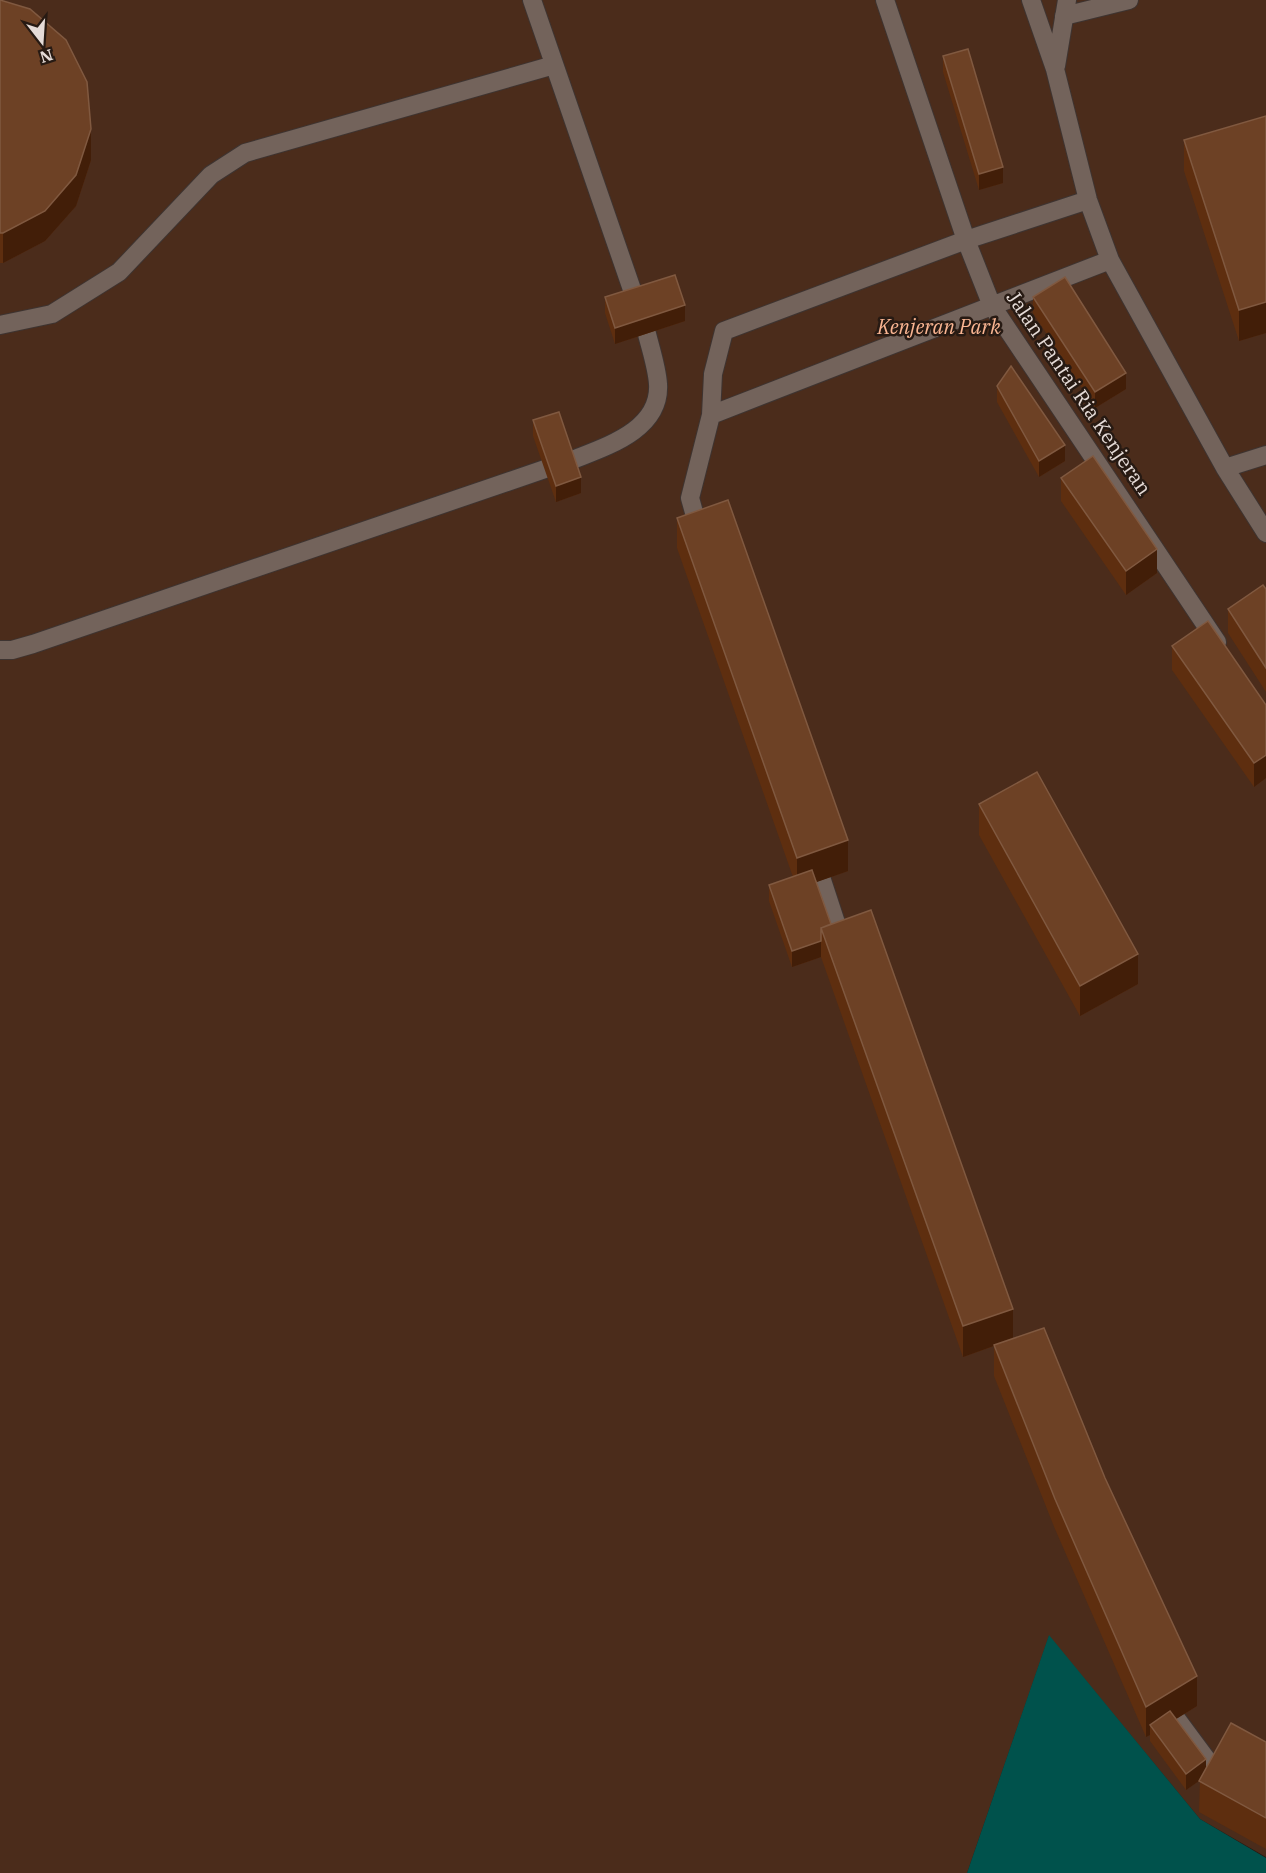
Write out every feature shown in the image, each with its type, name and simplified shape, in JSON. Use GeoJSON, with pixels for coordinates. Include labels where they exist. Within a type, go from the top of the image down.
{"type":"FeatureCollection","features":[{"type":"Feature","properties":{"kind":"lane"},"geometry":{"type":"LineString","coordinates":[[532,0],[637,304]]}},
{"type":"Feature","properties":{"kind":"lane","name":"Jalan Pantai Ria Kenjeran"},"geometry":{"type":"LineString","coordinates":[[885,0],[966,240],[992,306],[1227,657]]}},
{"type":"Feature","properties":{"kind":"lane"},"geometry":{"type":"LineString","coordinates":[[1031,0],[1055,69],[1088,200],[1110,260],[1225,468],[1266,532]]}},
{"type":"Feature","properties":{"kind":"lane"},"geometry":{"type":"LineString","coordinates":[[1055,69],[1066,8],[1129,0]]}},
{"type":"Feature","properties":{"kind":"lane"},"geometry":{"type":"LineString","coordinates":[[0,325],[52,314],[119,272],[211,175],[245,153],[554,65]]}},
{"type":"Feature","properties":{"kind":"lane"},"geometry":{"type":"LineString","coordinates":[[702,540],[690,498],[711,415],[713,374],[724,331],[966,240],[1088,200]]}},
{"type":"Feature","properties":{"kind":"lane"},"geometry":{"type":"LineString","coordinates":[[711,415],[1110,260]]}},
{"type":"Feature","properties":{"kind":"lane"},"geometry":{"type":"LineString","coordinates":[[570,460],[629,436],[653,411],[658,386],[647,334]]}},
{"type":"Feature","properties":{"kind":"lane"},"geometry":{"type":"LineString","coordinates":[[1225,468],[1266,454]]}},
{"type":"Feature","properties":{"kind":"lane"},"geometry":{"type":"LineString","coordinates":[[0,650],[12,650],[33,644],[545,469]]}},
{"type":"Feature","properties":{"kind":"lane"},"geometry":{"type":"LineString","coordinates":[[822,880],[846,950]]}},
{"type":"Feature","properties":{"kind":"lane"},"geometry":{"type":"LineString","coordinates":[[1176,1718],[1220,1776]]}},
{"type":"Feature","properties":{"kind":"green space","name":"Kenjeran Park"},"geometry":{"type":"Polygon","coordinates":[[[0,0],[1266,0],[1266,1857],[1200,1819],[1049,1636],[967,1873],[0,1873],[0,0]]]}},
{"type":"Feature","properties":{"kind":"water"},"geometry":{"type":"Polygon","coordinates":[[[1049,1635],[1200,1819],[1266,1858],[1266,1873],[967,1873],[1049,1635]]]}},
{"type":"Feature","properties":{"kind":"building"},"geometry":{"type":"Polygon","coordinates":[[[0,0],[30,9],[66,40],[87,82],[91,129],[76,175],[45,211],[3,233],[0,233],[0,0]]]}},
{"type":"Feature","properties":{"kind":"building"},"geometry":{"type":"Polygon","coordinates":[[[968,49],[1003,167],[979,174],[943,56],[968,49]]]}},
{"type":"Feature","properties":{"kind":"building"},"geometry":{"type":"Polygon","coordinates":[[[1266,116],[1266,302],[1239,310],[1184,140],[1266,116]]]}},
{"type":"Feature","properties":{"kind":"building"},"geometry":{"type":"Polygon","coordinates":[[[675,275],[685,305],[615,328],[605,297],[675,275]]]}},
{"type":"Feature","properties":{"kind":"building"},"geometry":{"type":"Polygon","coordinates":[[[1065,277],[1126,373],[1095,392],[1033,297],[1065,277]]]}},
{"type":"Feature","properties":{"kind":"building"},"geometry":{"type":"Polygon","coordinates":[[[1011,366],[1065,445],[1039,461],[997,386],[1011,366]]]}},
{"type":"Feature","properties":{"kind":"building"},"geometry":{"type":"Polygon","coordinates":[[[559,412],[581,477],[556,486],[533,420],[559,412]]]}},
{"type":"Feature","properties":{"kind":"building"},"geometry":{"type":"Polygon","coordinates":[[[1093,456],[1157,549],[1126,571],[1061,478],[1093,456]]]}},
{"type":"Feature","properties":{"kind":"building"},"geometry":{"type":"Polygon","coordinates":[[[728,500],[848,840],[797,858],[677,518],[728,500]]]}},
{"type":"Feature","properties":{"kind":"building"},"geometry":{"type":"Polygon","coordinates":[[[1263,585],[1266,589],[1266,668],[1228,609],[1263,585]]]}},
{"type":"Feature","properties":{"kind":"building"},"geometry":{"type":"Polygon","coordinates":[[[1208,621],[1266,705],[1266,755],[1254,763],[1172,646],[1208,621]]]}},
{"type":"Feature","properties":{"kind":"building"},"geometry":{"type":"Polygon","coordinates":[[[1037,772],[1138,954],[1080,986],[979,804],[1037,772]]]}},
{"type":"Feature","properties":{"kind":"building"},"geometry":{"type":"Polygon","coordinates":[[[812,870],[831,924],[821,928],[821,941],[792,951],[769,885],[812,870]]]}},
{"type":"Feature","properties":{"kind":"building"},"geometry":{"type":"Polygon","coordinates":[[[871,910],[1013,1309],[963,1326],[821,928],[871,910]]]}},
{"type":"Feature","properties":{"kind":"building"},"geometry":{"type":"Polygon","coordinates":[[[1044,1328],[1105,1478],[1197,1676],[1146,1707],[1055,1499],[994,1345],[1044,1328]]]}},
{"type":"Feature","properties":{"kind":"building"},"geometry":{"type":"Polygon","coordinates":[[[1170,1711],[1206,1759],[1186,1774],[1150,1725],[1170,1711]]]}},
{"type":"Feature","properties":{"kind":"building"},"geometry":{"type":"Polygon","coordinates":[[[1231,1723],[1266,1742],[1266,1818],[1199,1781],[1231,1723]]]}}]}
